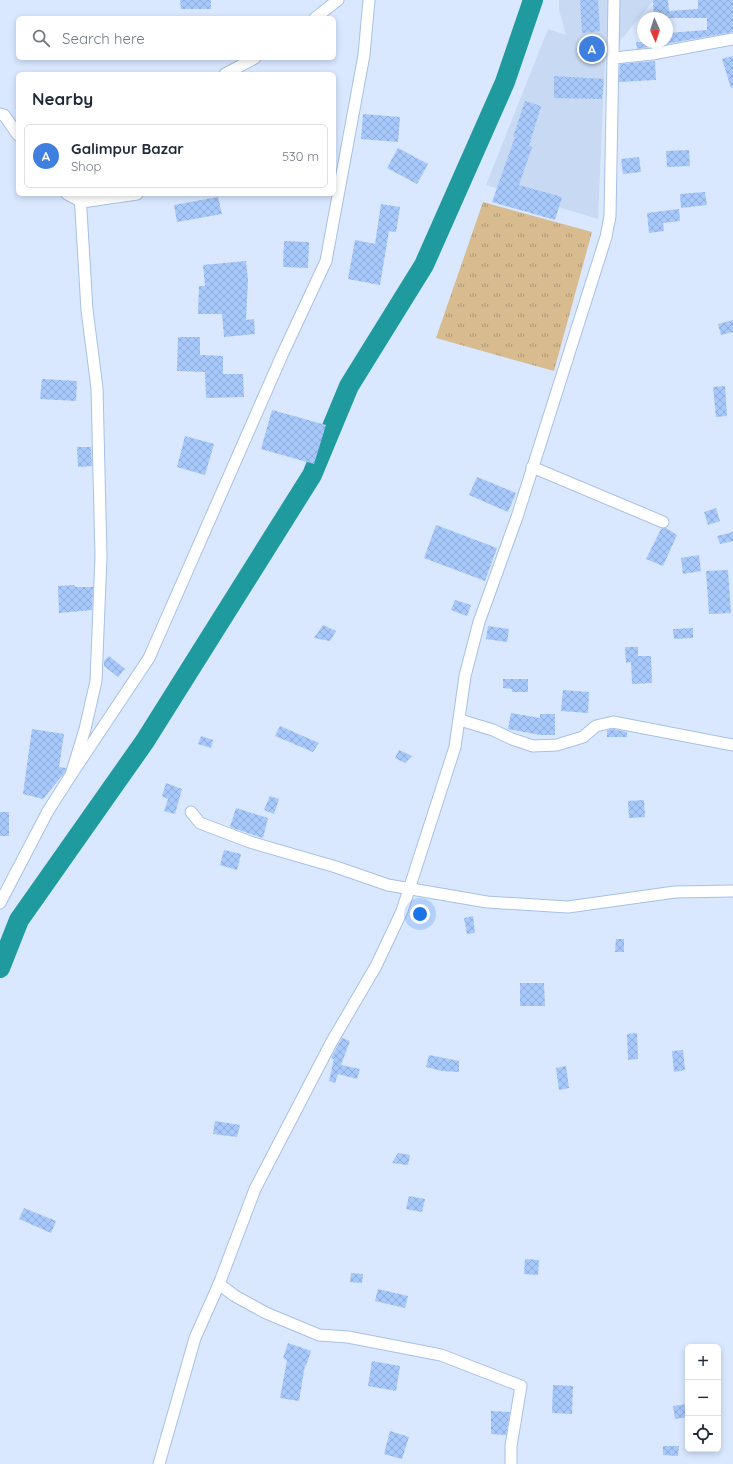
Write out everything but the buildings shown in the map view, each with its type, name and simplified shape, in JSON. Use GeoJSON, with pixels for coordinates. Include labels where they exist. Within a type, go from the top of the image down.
{"type":"FeatureCollection","features":[{"type":"Feature","properties":{"kind":"street"},"geometry":{"type":"LineString","coordinates":[[318,16],[338,0]]}},
{"type":"Feature","properties":{"kind":"street"},"geometry":{"type":"LineString","coordinates":[[337,179],[364,55],[370,0]]}},
{"type":"Feature","properties":{"kind":"street"},"geometry":{"type":"LineString","coordinates":[[159,1464],[194,1338],[218,1284],[255,1189],[331,1043],[376,966],[402,910],[455,747],[465,676],[479,622],[517,517],[606,237],[610,216],[614,0]]}},
{"type":"Feature","properties":{"kind":"street"},"geometry":{"type":"LineString","coordinates":[[614,58],[652,54],[733,39]]}},
{"type":"Feature","properties":{"kind":"street"},"geometry":{"type":"LineString","coordinates":[[229,72],[251,60]]}},
{"type":"Feature","properties":{"kind":"street"},"geometry":{"type":"LineString","coordinates":[[0,114],[4,115],[16,132]]}},
{"type":"Feature","properties":{"kind":"street"},"geometry":{"type":"LineString","coordinates":[[71,775],[85,729],[96,681],[101,557],[97,388],[87,310],[81,198],[108,196]]}},
{"type":"Feature","properties":{"kind":"street"},"geometry":{"type":"LineString","coordinates":[[0,903],[48,811],[149,658],[283,353],[326,261],[335,196]]}},
{"type":"Feature","properties":{"kind":"street"},"geometry":{"type":"LineString","coordinates":[[532,467],[663,522]]}},
{"type":"Feature","properties":{"kind":"street"},"geometry":{"type":"LineString","coordinates":[[460,720],[493,730],[512,740],[533,746],[557,745],[583,737],[596,726],[613,722],[733,745]]}},
{"type":"Feature","properties":{"kind":"street"},"geometry":{"type":"LineString","coordinates":[[191,812],[200,823],[250,842],[336,867],[388,885],[409,890],[487,902],[568,907],[675,892],[733,891]]}},
{"type":"Feature","properties":{"kind":"street"},"geometry":{"type":"LineString","coordinates":[[218,1284],[235,1296],[266,1313],[319,1335],[348,1337],[441,1355],[521,1386],[511,1446],[511,1464]]}},
{"type":"Feature","properties":{"kind":"shaded area"},"geometry":{"type":"Polygon","coordinates":[[[559,0],[654,0],[644,12],[637,12],[637,20],[605,59],[598,219],[486,185],[548,29],[566,35],[559,10],[559,0]]]}},
{"type":"Feature","properties":{"kind":"green space"},"geometry":{"type":"Polygon","coordinates":[[[483,202],[592,232],[554,371],[436,338],[483,202]]]}},
{"type":"Feature","properties":{"kind":"waterway"},"geometry":{"type":"LineString","coordinates":[[0,968],[19,920],[145,741],[312,475],[349,386],[424,265],[505,82],[533,0]]}},
{"type":"Feature","properties":{"kind":"place","name":"Galimpur Bazar"},"geometry":{"type":"Point","coordinates":[592,49]}}]}
